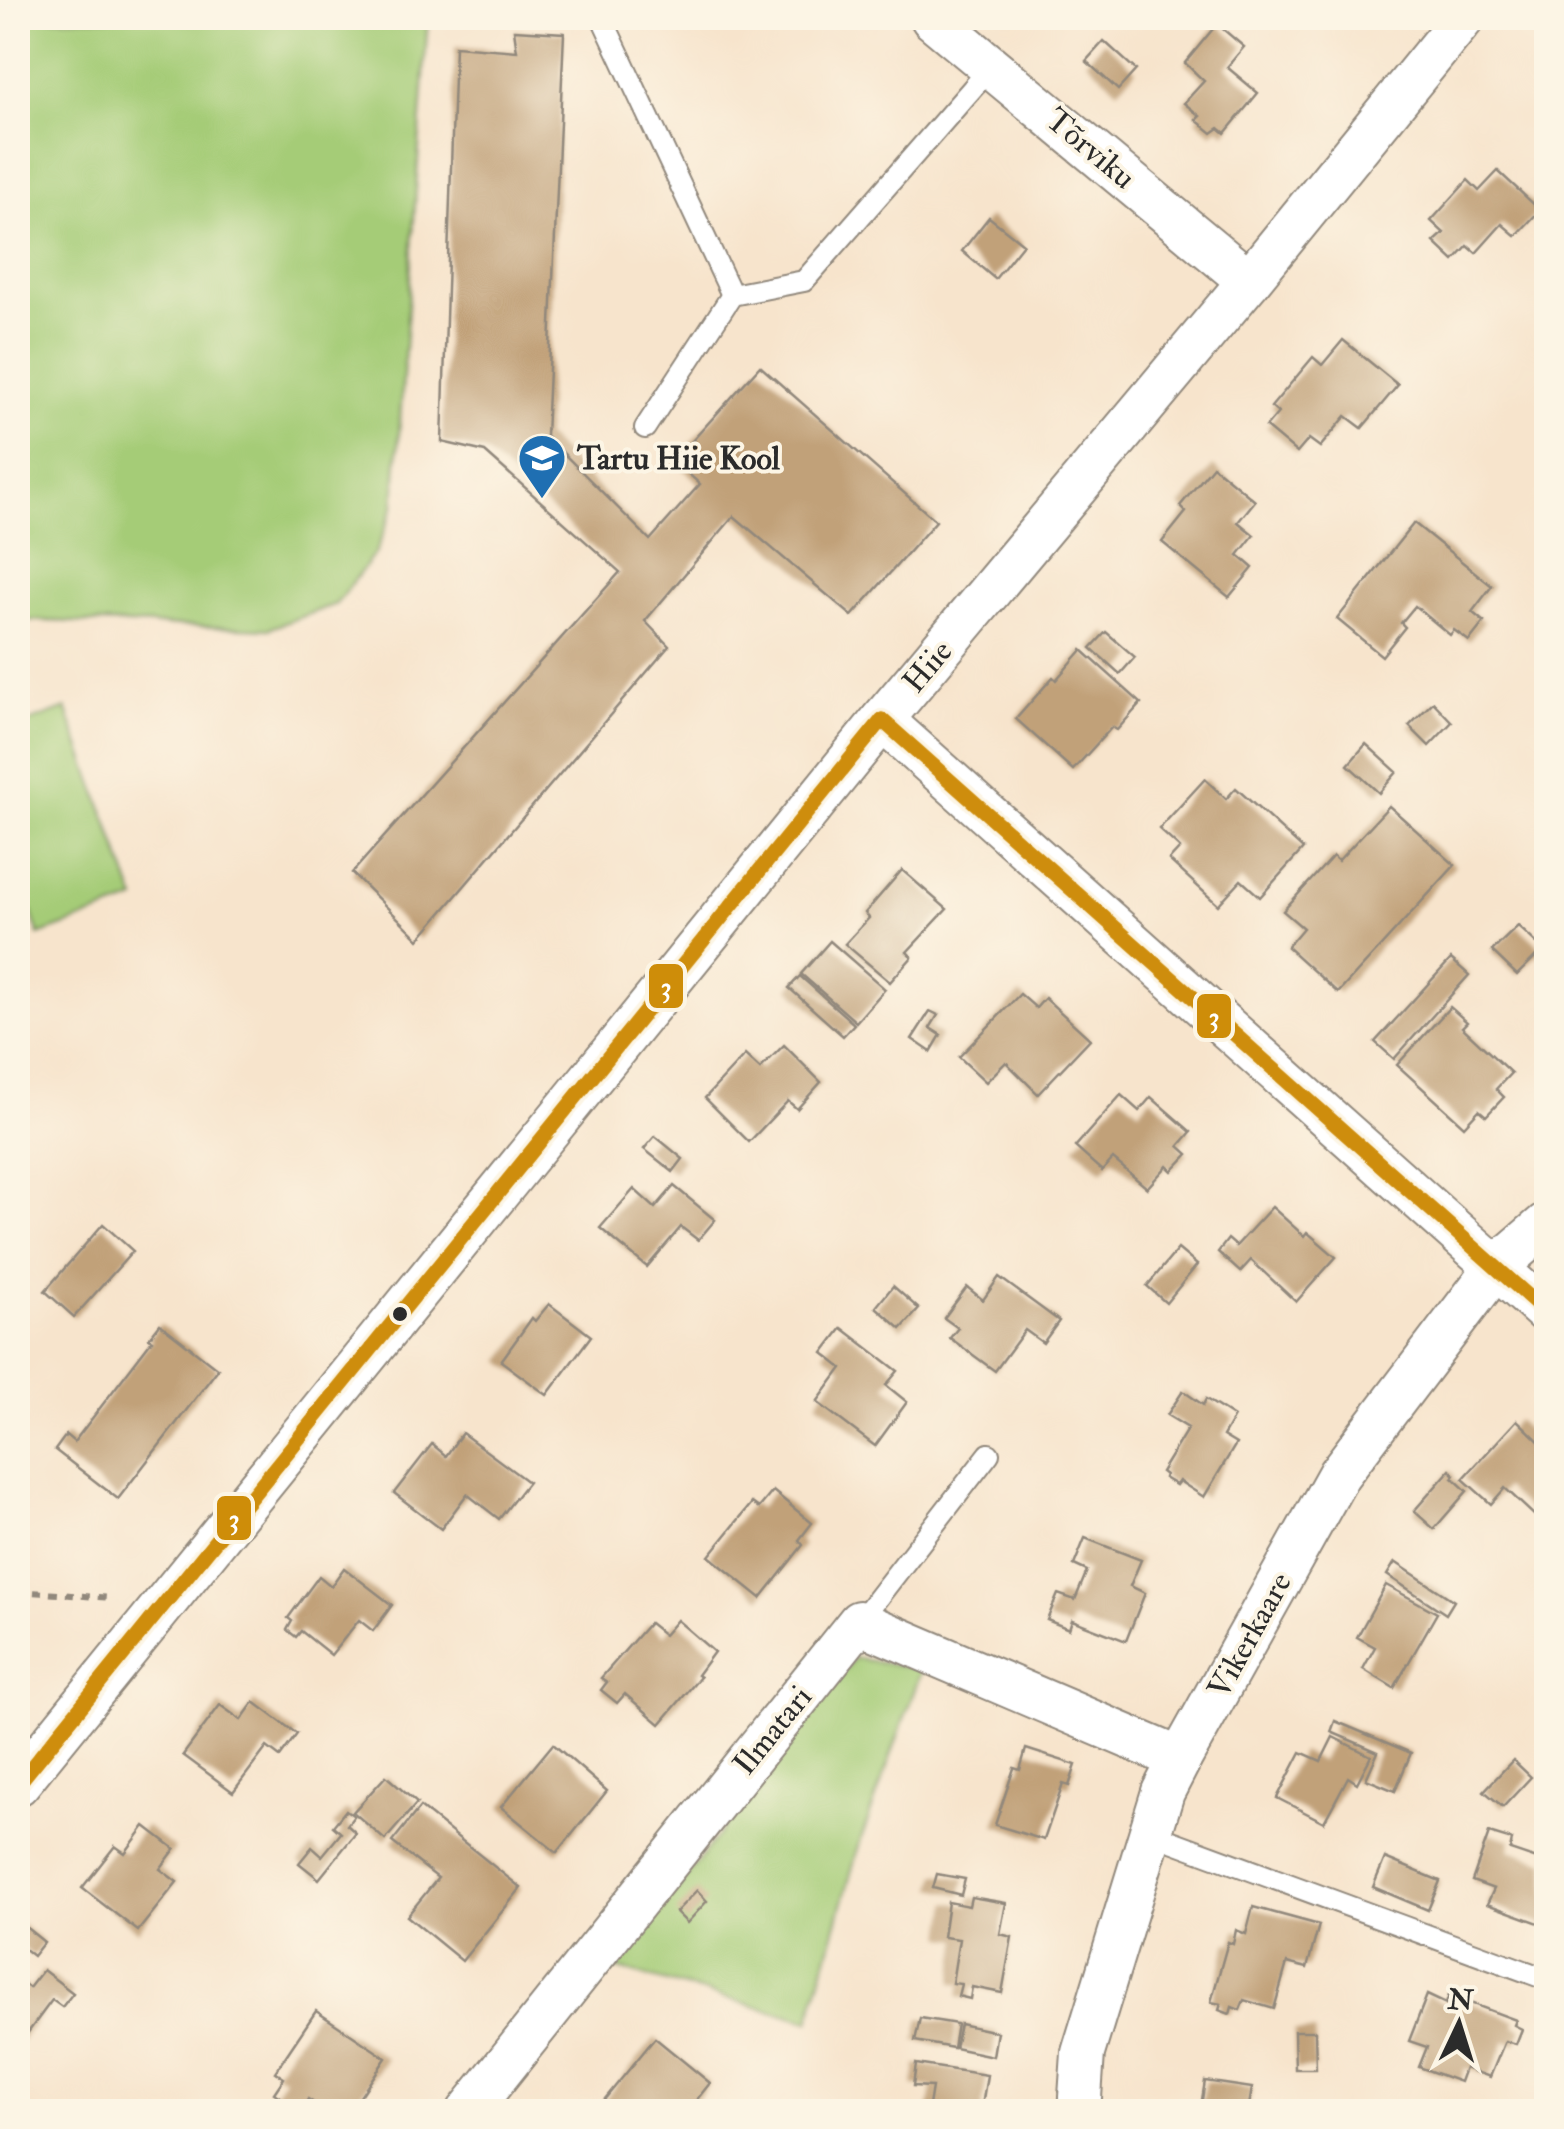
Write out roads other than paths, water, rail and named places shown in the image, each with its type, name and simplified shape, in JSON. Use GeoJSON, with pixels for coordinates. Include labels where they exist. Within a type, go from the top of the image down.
{"type":"FeatureCollection","features":[{"type":"Feature","properties":{"kind":"street","name":"Tõrviku"},"geometry":{"type":"LineString","coordinates":[[932,18],[1249,281]]}},
{"type":"Feature","properties":{"kind":"street","name":"Hiie"},"geometry":{"type":"LineString","coordinates":[[18,1784],[882,720],[1463,18]]}},
{"type":"Feature","properties":{"kind":"street"},"geometry":{"type":"LineString","coordinates":[[882,720],[1546,1312]]}},
{"type":"Feature","properties":{"kind":"street","name":"Vikerkaare"},"geometry":{"type":"LineString","coordinates":[[1079,2112],[1083,2054],[1163,1792],[1180,1759],[1339,1474],[1496,1267],[1546,1224]]}},
{"type":"Feature","properties":{"kind":"street"},"geometry":{"type":"LineString","coordinates":[[859,1622],[1180,1759]]}},
{"type":"Feature","properties":{"kind":"street","name":"Ilmatari"},"geometry":{"type":"LineString","coordinates":[[468,2112],[859,1622]]}},
{"type":"Feature","properties":{"kind":"lane"},"geometry":{"type":"LineString","coordinates":[[602,18],[732,294]]}},
{"type":"Feature","properties":{"kind":"lane"},"geometry":{"type":"LineString","coordinates":[[646,428],[732,294],[804,281],[992,66]]}},
{"type":"Feature","properties":{"kind":"lane"},"geometry":{"type":"LineString","coordinates":[[859,1622],[989,1454]]}},
{"type":"Feature","properties":{"kind":"lane"},"geometry":{"type":"LineString","coordinates":[[1150,1833],[1546,1979]]}},
{"type":"Feature","properties":{"kind":"place","name":"Tartu Hiie Kool"},"geometry":{"type":"Point","coordinates":[542,500]}}]}
